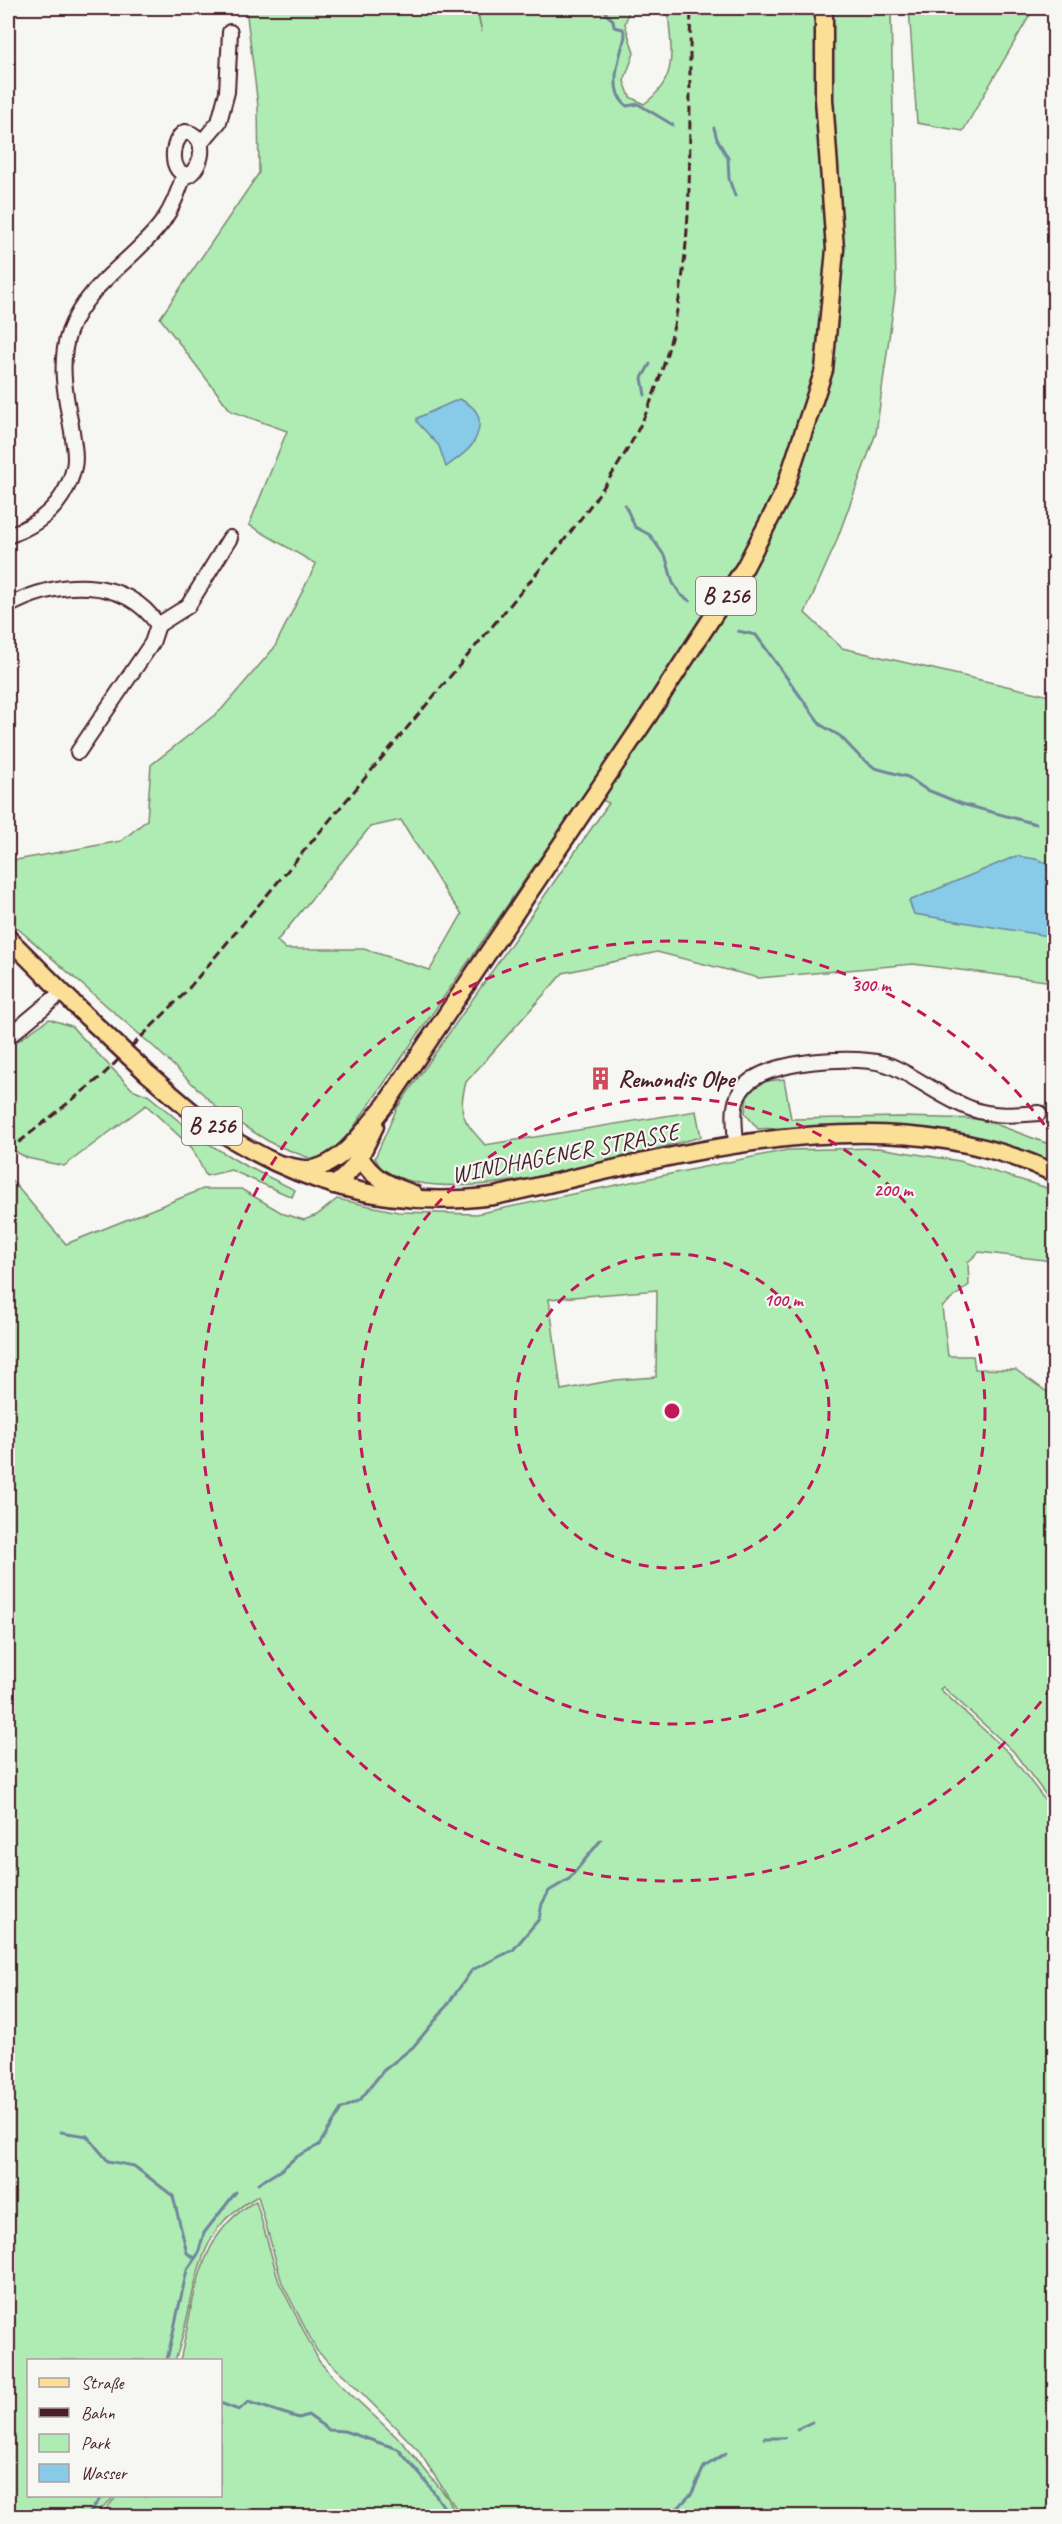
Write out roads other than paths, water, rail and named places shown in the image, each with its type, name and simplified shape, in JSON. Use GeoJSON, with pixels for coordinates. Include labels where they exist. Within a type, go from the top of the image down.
{"type":"FeatureCollection","features":[{"type":"Feature","properties":{"kind":"main road","name":"B 256"},"geometry":{"type":"LineString","coordinates":[[8,938],[148,1074],[203,1120],[240,1144],[333,1185],[745,567],[783,494],[824,370],[835,249],[824,99],[824,8]]}},
{"type":"Feature","properties":{"kind":"main road","name":"WINDHAGENER STRASSE"},"geometry":{"type":"LineString","coordinates":[[333,1185],[390,1198],[454,1201],[494,1196],[736,1144],[824,1134],[875,1133],[918,1135],[968,1144],[1005,1154],[1054,1173]]}},
{"type":"Feature","properties":{"kind":"main road","name":"B 256"},"geometry":{"type":"LineString","coordinates":[[284,1165],[314,1169],[353,1154]]}},
{"type":"Feature","properties":{"kind":"main road"},"geometry":{"type":"LineString","coordinates":[[353,1154],[380,1181],[429,1200]]}},
{"type":"Feature","properties":{"kind":"street"},"geometry":{"type":"LineString","coordinates":[[201,143],[219,122],[227,92],[230,32]]}},
{"type":"Feature","properties":{"kind":"street"},"geometry":{"type":"LineString","coordinates":[[185,132],[193,133],[201,143],[201,154],[193,172],[183,175],[176,166],[174,155],[176,141],[185,132]]}},
{"type":"Feature","properties":{"kind":"street"},"geometry":{"type":"LineString","coordinates":[[8,536],[42,518],[56,506],[69,484],[75,466],[63,375],[64,353],[70,330],[89,296],[152,235],[164,220],[174,205],[183,175]]}},
{"type":"Feature","properties":{"kind":"street"},"geometry":{"type":"LineString","coordinates":[[78,752],[152,643],[158,625],[188,606],[230,538]]}},
{"type":"Feature","properties":{"kind":"street"},"geometry":{"type":"LineString","coordinates":[[8,606],[34,594],[57,588],[86,586],[116,592],[135,601],[148,610],[158,625]]}},
{"type":"Feature","properties":{"kind":"street"},"geometry":{"type":"LineString","coordinates":[[8,1037],[62,992]]}},
{"type":"Feature","properties":{"kind":"street"},"geometry":{"type":"LineString","coordinates":[[736,1144],[734,1110],[737,1097],[744,1085],[765,1071],[814,1062],[857,1059],[890,1065],[972,1109],[1004,1116],[1039,1113]]}},
{"type":"Feature","properties":{"kind":"water"},"geometry":{"type":"Polygon","coordinates":[[[459,399],[476,412],[479,418],[479,430],[472,445],[446,467],[439,446],[417,422],[417,418],[459,399]]]}},
{"type":"Feature","properties":{"kind":"water"},"geometry":{"type":"Polygon","coordinates":[[[1016,856],[1036,859],[1054,866],[1054,937],[914,914],[909,901],[1016,856]]]}},
{"type":"Feature","properties":{"kind":"waterway"},"geometry":{"type":"LineString","coordinates":[[606,8],[606,14],[613,20],[614,27],[623,29],[625,36],[616,73],[617,91],[621,99],[627,106],[638,104],[673,125]]}},
{"type":"Feature","properties":{"kind":"waterway"},"geometry":{"type":"LineString","coordinates":[[714,128],[717,139],[728,158],[729,179],[735,196]]}},
{"type":"Feature","properties":{"kind":"waterway"},"geometry":{"type":"LineString","coordinates":[[645,395],[642,378],[650,364]]}},
{"type":"Feature","properties":{"kind":"waterway"},"geometry":{"type":"LineString","coordinates":[[625,505],[635,527],[650,535],[666,558],[673,583],[681,595],[690,601]]}},
{"type":"Feature","properties":{"kind":"waterway"},"geometry":{"type":"LineString","coordinates":[[738,631],[756,635],[821,725],[840,736],[860,757],[875,768],[908,777],[925,789],[962,804],[1036,824]]}},
{"type":"Feature","properties":{"kind":"waterway"},"geometry":{"type":"LineString","coordinates":[[258,2184],[281,2170],[296,2157],[319,2145],[341,2109],[360,2100],[383,2071],[413,2047],[443,2011],[472,1970],[513,1950],[539,1919],[542,1904],[549,1891],[569,1879],[601,1840]]}},
{"type":"Feature","properties":{"kind":"waterway"},"geometry":{"type":"LineString","coordinates":[[61,2132],[87,2136],[108,2161],[134,2166],[173,2196],[187,2253],[195,2258]]}},
{"type":"Feature","properties":{"kind":"waterway"},"geometry":{"type":"LineString","coordinates":[[167,2359],[187,2270],[198,2254],[204,2233],[236,2192]]}},
{"type":"Feature","properties":{"kind":"waterway"},"geometry":{"type":"LineString","coordinates":[[222,2404],[239,2410],[248,2402],[299,2418],[308,2415],[329,2430],[344,2431],[398,2449],[428,2484],[450,2516]]}},
{"type":"Feature","properties":{"kind":"waterway"},"geometry":{"type":"LineString","coordinates":[[797,2429],[812,2422]]}},
{"type":"Feature","properties":{"kind":"waterway"},"geometry":{"type":"LineString","coordinates":[[764,2438],[785,2438]]}},
{"type":"Feature","properties":{"kind":"waterway"},"geometry":{"type":"LineString","coordinates":[[674,2516],[677,2509],[692,2493],[704,2467],[726,2453]]}},
{"type":"Feature","properties":{"kind":"waterway"},"geometry":{"type":"LineString","coordinates":[[87,2516],[101,2497]]}},
{"type":"Feature","properties":{"kind":"railway"},"geometry":{"type":"LineString","coordinates":[[8,1151],[102,1076],[184,994],[562,543],[619,464],[646,413],[664,364],[676,314],[684,264],[690,162],[691,8]]}},
{"type":"Feature","properties":{"kind":"place","name":"Remondis Olpe"},"geometry":{"type":"Point","coordinates":[600,1079]}}]}
